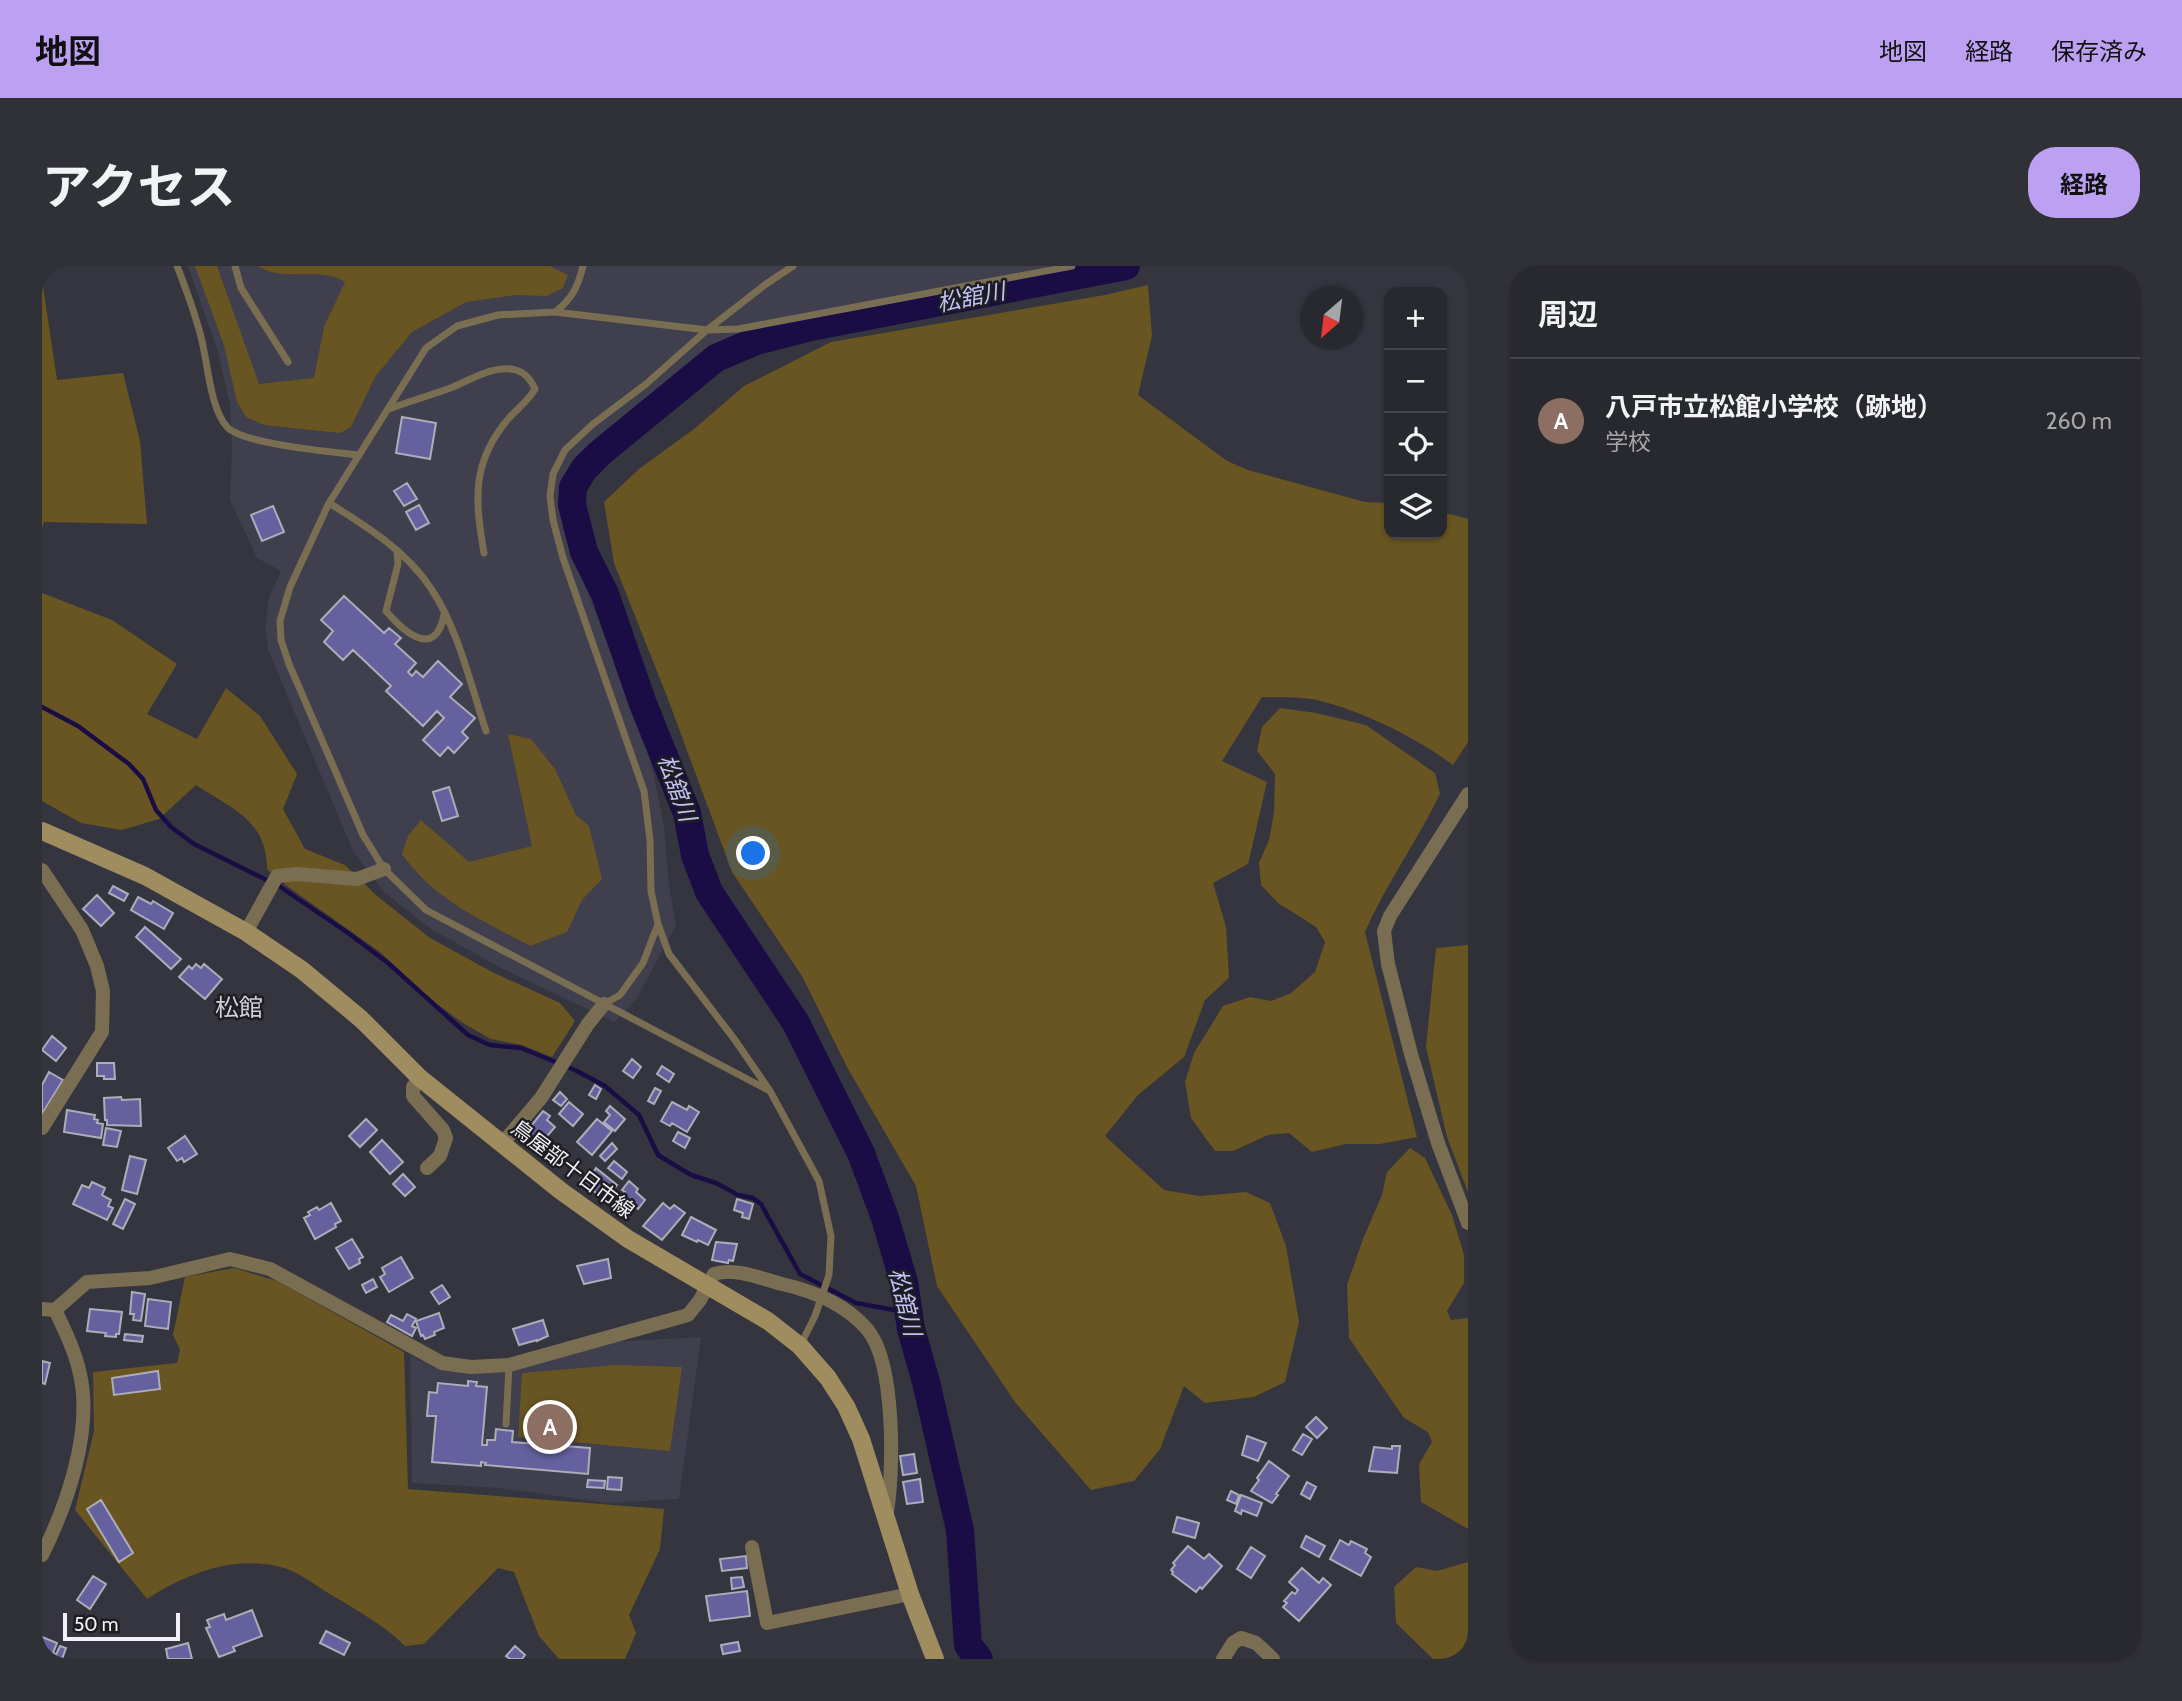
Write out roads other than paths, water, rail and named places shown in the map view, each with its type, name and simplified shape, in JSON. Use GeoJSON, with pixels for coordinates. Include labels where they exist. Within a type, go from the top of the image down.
{"type":"FeatureCollection","features":[{"type":"Feature","properties":{"kind":"main road","name":"鳥屋部十日市線"},"geometry":{"type":"LineString","coordinates":[[42,831],[145,876],[246,932],[302,970],[361,1019],[419,1078],[561,1191],[628,1239],[768,1321],[800,1346],[828,1378],[846,1406],[869,1461],[910,1594],[935,1659]]}},
{"type":"Feature","properties":{"kind":"street"},"geometry":{"type":"LineString","coordinates":[[1468,794],[1390,916],[1384,931],[1388,964],[1411,1054],[1438,1143],[1468,1223]]}},
{"type":"Feature","properties":{"kind":"street"},"geometry":{"type":"LineString","coordinates":[[246,932],[276,876],[297,874],[358,879],[384,869]]}},
{"type":"Feature","properties":{"kind":"street"},"geometry":{"type":"LineString","coordinates":[[42,870],[82,930],[97,966],[103,991],[102,1032],[42,1128]]}},
{"type":"Feature","properties":{"kind":"street"},"geometry":{"type":"LineString","coordinates":[[502,1144],[541,1098],[588,1024],[604,1004]]}},
{"type":"Feature","properties":{"kind":"street"},"geometry":{"type":"LineString","coordinates":[[419,1078],[413,1087],[413,1096],[443,1130],[446,1138],[440,1156],[427,1168]]}},
{"type":"Feature","properties":{"kind":"street"},"geometry":{"type":"LineString","coordinates":[[42,1555],[63,1507],[80,1445],[83,1409],[81,1377],[73,1347],[49,1309],[87,1282],[150,1278],[230,1259],[270,1269],[442,1363],[471,1367],[509,1365],[688,1315],[700,1300],[714,1274],[729,1273],[791,1286],[821,1297],[837,1305],[866,1328],[879,1353],[891,1422],[891,1491],[886,1520]]}},
{"type":"Feature","properties":{"kind":"street"},"geometry":{"type":"LineString","coordinates":[[752,1547],[766,1623],[789,1621],[910,1594]]}},
{"type":"Feature","properties":{"kind":"street"},"geometry":{"type":"LineString","coordinates":[[1223,1659],[1233,1643],[1241,1638],[1256,1643],[1273,1659]]}},
{"type":"Feature","properties":{"kind":"lane"},"geometry":{"type":"LineString","coordinates":[[177,266],[201,336],[216,411],[230,430],[247,437],[320,451],[358,455]]}},
{"type":"Feature","properties":{"kind":"lane"},"geometry":{"type":"LineString","coordinates":[[235,266],[241,288],[288,362]]}},
{"type":"Feature","properties":{"kind":"lane"},"geometry":{"type":"LineString","coordinates":[[555,313],[569,301],[579,285],[583,266]]}},
{"type":"Feature","properties":{"kind":"lane"},"geometry":{"type":"LineString","coordinates":[[793,266],[765,284],[707,330],[565,450],[553,474],[550,496],[563,558],[644,791],[650,840],[651,891],[658,924],[669,954],[770,1091],[819,1181],[831,1236],[829,1275],[800,1346]]}},
{"type":"Feature","properties":{"kind":"lane"},"geometry":{"type":"LineString","coordinates":[[770,1091],[426,910],[384,869],[363,835],[281,640],[280,621],[283,607],[329,503],[358,455],[426,348],[457,326],[498,316],[555,313],[707,330],[738,329],[1072,266]]}},
{"type":"Feature","properties":{"kind":"lane"},"geometry":{"type":"LineString","coordinates":[[389,409],[453,387],[476,376],[503,369],[519,370],[530,378],[535,389],[491,442],[480,468],[477,504],[484,553]]}},
{"type":"Feature","properties":{"kind":"lane"},"geometry":{"type":"LineString","coordinates":[[329,503],[397,552],[432,589],[457,644],[486,731]]}},
{"type":"Feature","properties":{"kind":"lane"},"geometry":{"type":"LineString","coordinates":[[397,552],[398,564],[386,611],[412,637],[425,639],[434,635],[442,626],[444,614]]}},
{"type":"Feature","properties":{"kind":"lane"},"geometry":{"type":"LineString","coordinates":[[604,1004],[620,995],[643,963],[658,924]]}},
{"type":"Feature","properties":{"kind":"lane"},"geometry":{"type":"LineString","coordinates":[[506,1424],[509,1365]]}},
{"type":"Feature","properties":{"kind":"waterway","name":"松舘川"},"geometry":{"type":"LineString","coordinates":[[979,1659],[968,1645],[960,1530],[911,1329],[904,1282],[885,1218],[861,1153],[796,1023],[709,892],[695,855],[687,813],[643,704],[605,594],[584,552],[572,505],[573,487],[584,469],[600,453],[716,358],[756,341],[811,327],[1126,266]]}},
{"type":"Feature","properties":{"kind":"waterway"},"geometry":{"type":"LineString","coordinates":[[42,707],[78,726],[129,764],[143,779],[156,810],[171,827],[194,844],[279,886],[348,933],[388,963],[468,1035],[490,1045],[521,1048],[575,1070],[605,1086],[639,1115],[658,1155],[691,1175],[716,1183],[738,1195],[753,1198],[761,1204],[800,1274],[856,1303],[894,1310],[908,1305]]}},
{"type":"Feature","properties":{"kind":"place","name":"八戸市立松館小学校（跡地）"},"geometry":{"type":"Point","coordinates":[550,1427]}},
{"type":"Feature","properties":{"kind":"district","name":"松館"},"geometry":{"type":"Point","coordinates":[239,1007]}}]}
